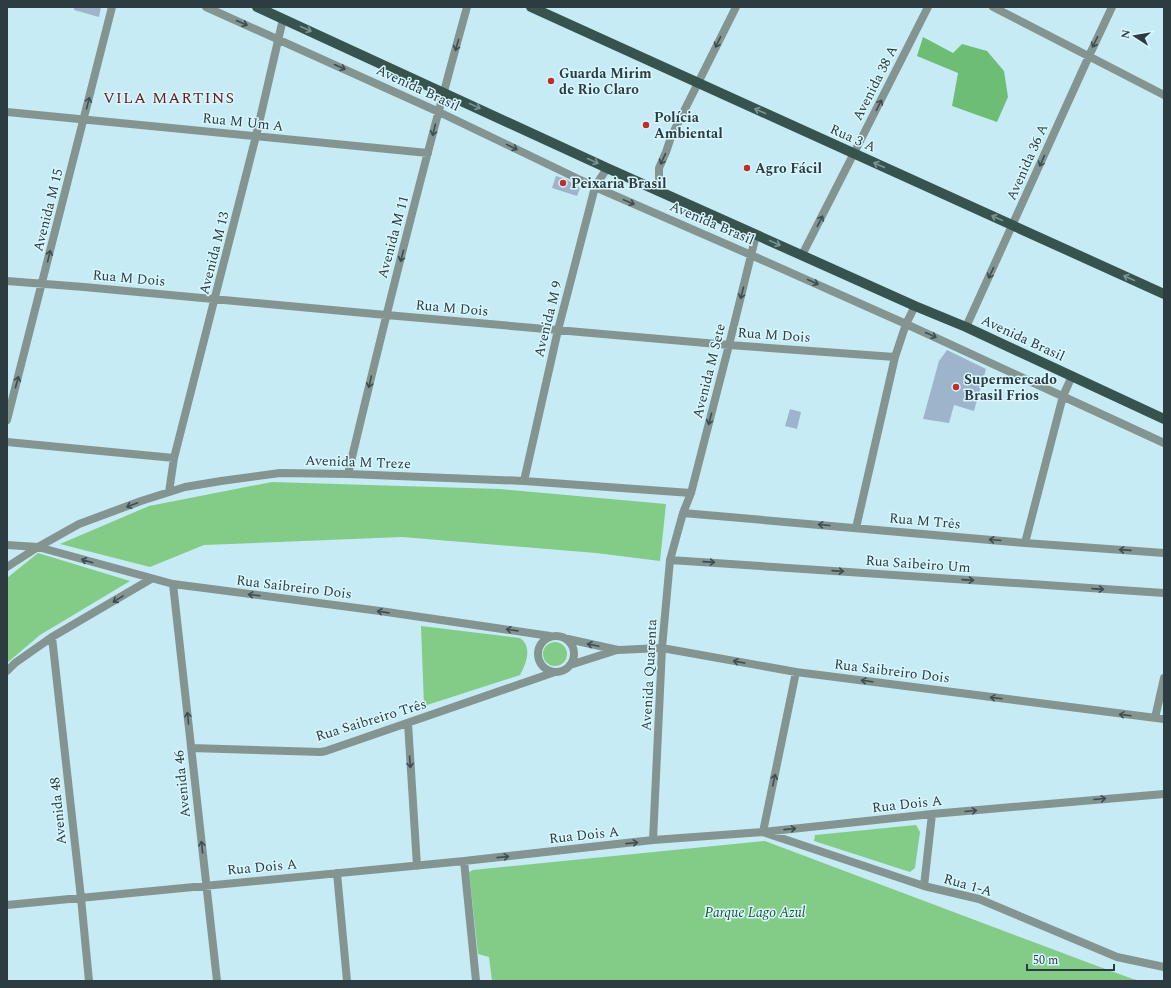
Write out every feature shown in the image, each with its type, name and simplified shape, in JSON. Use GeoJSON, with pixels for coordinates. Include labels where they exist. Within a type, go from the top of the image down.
{"type":"FeatureCollection","features":[{"type":"Feature","properties":{"kind":"main road","name":"Avenida Brasil"},"geometry":{"type":"LineString","coordinates":[[257,7],[756,235],[915,306],[966,327],[1164,419]]}},
{"type":"Feature","properties":{"kind":"main road","name":"Rua 3 A"},"geometry":{"type":"LineString","coordinates":[[531,7],[1164,294]]}},
{"type":"Feature","properties":{"kind":"street","name":"Avenida M 15"},"geometry":{"type":"LineString","coordinates":[[7,420],[112,7]]}},
{"type":"Feature","properties":{"kind":"street","name":"Avenida Brasil"},"geometry":{"type":"LineString","coordinates":[[206,7],[439,112],[595,187],[906,324],[1164,443]]}},
{"type":"Feature","properties":{"kind":"street","name":"Avenida M 11"},"geometry":{"type":"LineString","coordinates":[[348,474],[386,315],[443,92],[467,7]]}},
{"type":"Feature","properties":{"kind":"street"},"geometry":{"type":"LineString","coordinates":[[659,191],[659,168],[671,137],[736,7]]}},
{"type":"Feature","properties":{"kind":"street","name":"Avenida 38 A"},"geometry":{"type":"LineString","coordinates":[[802,255],[928,7]]}},
{"type":"Feature","properties":{"kind":"street"},"geometry":{"type":"LineString","coordinates":[[993,7],[1164,95]]}},
{"type":"Feature","properties":{"kind":"street","name":"Avenida 36 A"},"geometry":{"type":"LineString","coordinates":[[966,327],[1112,7]]}},
{"type":"Feature","properties":{"kind":"street","name":"Avenida M 13"},"geometry":{"type":"LineString","coordinates":[[169,492],[174,458],[256,136],[283,19]]}},
{"type":"Feature","properties":{"kind":"street","name":"Rua M Um A"},"geometry":{"type":"LineString","coordinates":[[7,112],[428,153]]}},
{"type":"Feature","properties":{"kind":"street","name":"Avenida M 9"},"geometry":{"type":"LineString","coordinates":[[524,480],[558,330],[595,187],[608,168]]}},
{"type":"Feature","properties":{"kind":"street","name":"Avenida M Sete"},"geometry":{"type":"LineString","coordinates":[[683,513],[691,493],[756,235]]}},
{"type":"Feature","properties":{"kind":"street","name":"Rua M Dois"},"geometry":{"type":"LineString","coordinates":[[7,281],[729,345],[895,357]]}},
{"type":"Feature","properties":{"kind":"street"},"geometry":{"type":"LineString","coordinates":[[856,528],[895,357],[906,324],[915,306]]}},
{"type":"Feature","properties":{"kind":"street"},"geometry":{"type":"LineString","coordinates":[[1025,542],[1063,396],[1072,376]]}},
{"type":"Feature","properties":{"kind":"street"},"geometry":{"type":"LineString","coordinates":[[7,442],[174,458]]}},
{"type":"Feature","properties":{"kind":"street","name":"Avenida M Treze"},"geometry":{"type":"LineString","coordinates":[[7,567],[38,547],[79,524],[141,501],[185,488],[221,481],[280,473],[524,480],[691,493]]}},
{"type":"Feature","properties":{"kind":"street","name":"Rua M Três"},"geometry":{"type":"LineString","coordinates":[[683,513],[1164,553]]}},
{"type":"Feature","properties":{"kind":"street","name":"Avenida Quarenta"},"geometry":{"type":"LineString","coordinates":[[653,840],[662,648],[670,560],[683,513]]}},
{"type":"Feature","properties":{"kind":"street","name":"Rua Saibreiro Dois"},"geometry":{"type":"LineString","coordinates":[[7,545],[38,547],[173,584],[380,611],[550,636]]}},
{"type":"Feature","properties":{"kind":"street","name":"Rua Saibeiro Um"},"geometry":{"type":"LineString","coordinates":[[670,560],[1164,593]]}},
{"type":"Feature","properties":{"kind":"street"},"geometry":{"type":"LineString","coordinates":[[7,671],[15,663],[52,637],[151,579]]}},
{"type":"Feature","properties":{"kind":"street","name":"Avenida 46"},"geometry":{"type":"LineString","coordinates":[[173,584],[217,981]]}},
{"type":"Feature","properties":{"kind":"street"},"geometry":{"type":"LineString","coordinates":[[556,635],[563,636],[568,639],[574,649],[573,660],[566,669],[560,672],[550,672],[539,662],[537,656],[540,643],[550,636],[556,635]]}},
{"type":"Feature","properties":{"kind":"street","name":"Avenida 48"},"geometry":{"type":"LineString","coordinates":[[52,637],[89,981]]}},
{"type":"Feature","properties":{"kind":"street","name":"Rua Saibreiro Dois"},"geometry":{"type":"LineString","coordinates":[[568,639],[618,650]]}},
{"type":"Feature","properties":{"kind":"street","name":"Rua Saibreiro Dois"},"geometry":{"type":"LineString","coordinates":[[570,665],[618,650],[662,648],[796,672],[1164,719]]}},
{"type":"Feature","properties":{"kind":"street","name":"Rua Saibreiro Três"},"geometry":{"type":"LineString","coordinates":[[530,681],[543,667]]}},
{"type":"Feature","properties":{"kind":"street","name":"Rua Saibreiro Três"},"geometry":{"type":"LineString","coordinates":[[191,748],[326,751],[554,672]]}},
{"type":"Feature","properties":{"kind":"street"},"geometry":{"type":"LineString","coordinates":[[763,832],[796,672]]}},
{"type":"Feature","properties":{"kind":"street"},"geometry":{"type":"LineString","coordinates":[[1155,718],[1164,678]]}},
{"type":"Feature","properties":{"kind":"street"},"geometry":{"type":"LineString","coordinates":[[408,723],[417,866]]}},
{"type":"Feature","properties":{"kind":"street","name":"Rua Dois A"},"geometry":{"type":"LineString","coordinates":[[7,905],[417,866],[653,840],[763,832],[932,814],[1164,794]]}},
{"type":"Feature","properties":{"kind":"street"},"geometry":{"type":"LineString","coordinates":[[924,886],[932,814]]}},
{"type":"Feature","properties":{"kind":"street","name":"Rua 1-A"},"geometry":{"type":"LineString","coordinates":[[763,832],[924,886],[979,899],[1117,957],[1164,967]]}},
{"type":"Feature","properties":{"kind":"street"},"geometry":{"type":"LineString","coordinates":[[464,861],[476,981]]}},
{"type":"Feature","properties":{"kind":"street"},"geometry":{"type":"LineString","coordinates":[[338,873],[347,981]]}},
{"type":"Feature","properties":{"kind":"green space"},"geometry":{"type":"Polygon","coordinates":[[[923,37],[953,53],[962,44],[987,51],[1004,71],[1008,97],[997,122],[952,106],[958,73],[917,56],[923,37]]]}},
{"type":"Feature","properties":{"kind":"green space"},"geometry":{"type":"Polygon","coordinates":[[[272,482],[500,489],[666,504],[660,561],[596,553],[402,537],[204,545],[150,567],[60,544],[149,506],[272,482]]]}},
{"type":"Feature","properties":{"kind":"green space"},"geometry":{"type":"Polygon","coordinates":[[[38,553],[130,581],[40,635],[7,663],[7,578],[38,553]]]}},
{"type":"Feature","properties":{"kind":"green space"},"geometry":{"type":"Polygon","coordinates":[[[421,626],[520,638],[526,646],[526,661],[520,675],[424,706],[421,626]]]}},
{"type":"Feature","properties":{"kind":"green space"},"geometry":{"type":"Polygon","coordinates":[[[555,642],[560,643],[566,649],[566,659],[560,665],[555,666],[550,665],[544,659],[543,654],[544,649],[550,643],[555,642]]]}},
{"type":"Feature","properties":{"kind":"green space"},"geometry":{"type":"Polygon","coordinates":[[[916,825],[920,832],[915,868],[910,872],[814,841],[815,835],[916,825]]]}},
{"type":"Feature","properties":{"kind":"green space","name":"Parque Lago Azul"},"geometry":{"type":"Polygon","coordinates":[[[765,841],[1100,967],[1142,981],[492,981],[489,957],[478,954],[469,872],[473,870],[765,841]]]}},
{"type":"Feature","properties":{"kind":"building"},"geometry":{"type":"Polygon","coordinates":[[[74,7],[101,7],[99,17],[74,10],[74,7]]]}},
{"type":"Feature","properties":{"kind":"building","name":"Peixaria Brasil"},"geometry":{"type":"Polygon","coordinates":[[[556,176],[566,179],[580,188],[577,196],[552,188],[556,176]]]}},
{"type":"Feature","properties":{"kind":"building","name":"Supermercado Brasil Frios"},"geometry":{"type":"Polygon","coordinates":[[[947,350],[986,369],[974,411],[954,405],[949,423],[923,419],[939,361],[947,350]]]}},
{"type":"Feature","properties":{"kind":"building"},"geometry":{"type":"Polygon","coordinates":[[[790,409],[801,412],[797,429],[785,426],[790,409]]]}},
{"type":"Feature","properties":{"kind":"place","name":"Guarda Mirim de Rio Claro"},"geometry":{"type":"Point","coordinates":[551,81]}},
{"type":"Feature","properties":{"kind":"place","name":"Polícia Ambiental"},"geometry":{"type":"Point","coordinates":[646,125]}},
{"type":"Feature","properties":{"kind":"place","name":"Agro Fácil"},"geometry":{"type":"Point","coordinates":[747,168]}},
{"type":"Feature","properties":{"kind":"place","name":"Peixaria Brasil"},"geometry":{"type":"Point","coordinates":[563,183]}},
{"type":"Feature","properties":{"kind":"place","name":"Supermercado Brasil Frios"},"geometry":{"type":"Point","coordinates":[956,387]}},
{"type":"Feature","properties":{"kind":"district","name":"VILA MARTINS"},"geometry":{"type":"Point","coordinates":[169,98]}}]}
